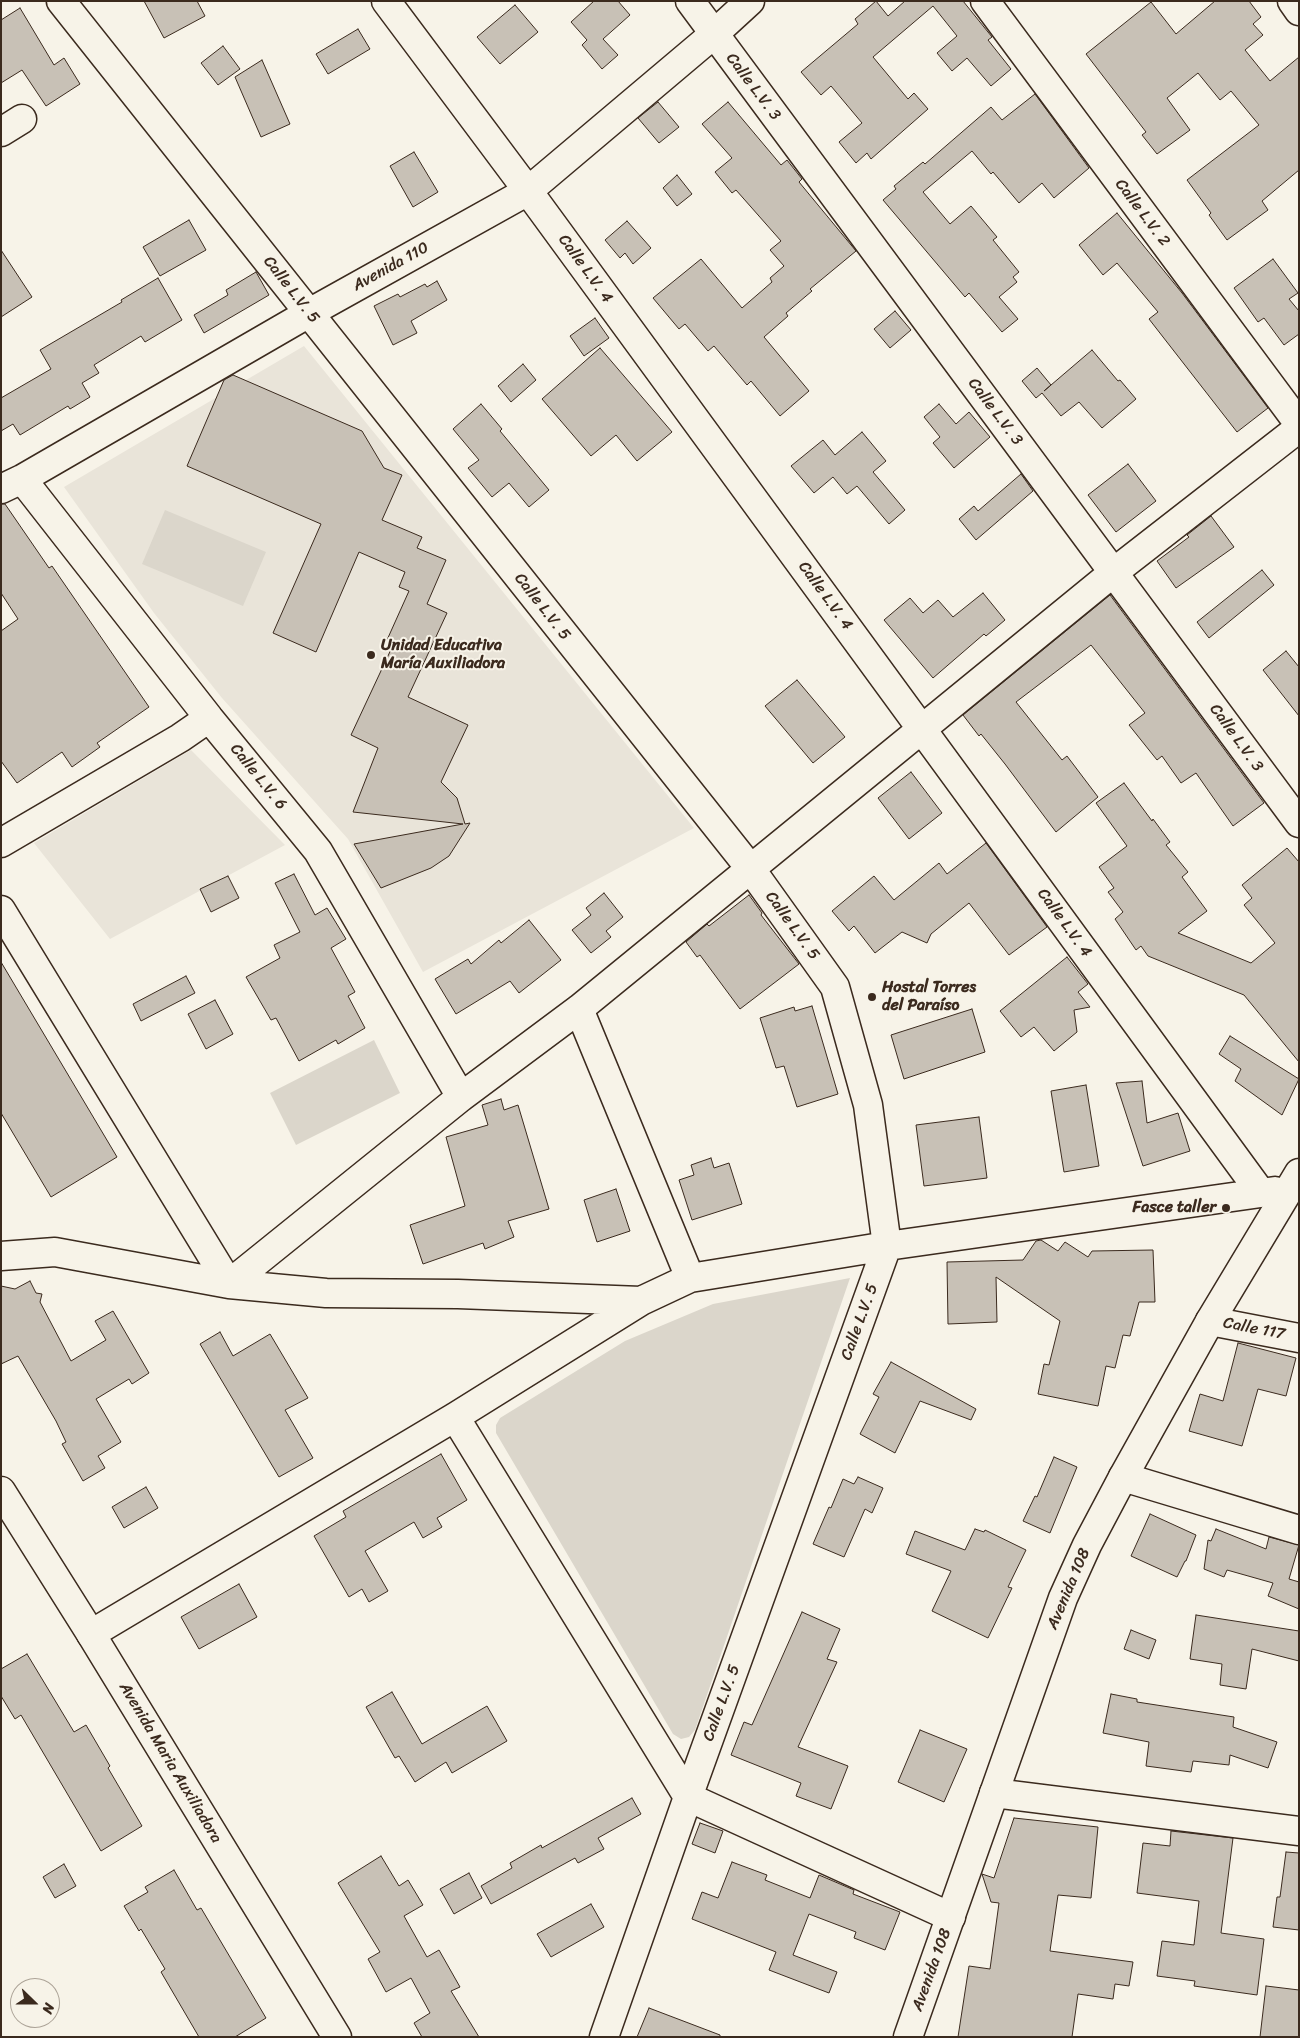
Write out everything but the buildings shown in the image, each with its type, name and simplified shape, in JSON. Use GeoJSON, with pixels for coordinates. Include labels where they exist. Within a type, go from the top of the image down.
{"type":"FeatureCollection","features":[{"type":"Feature","properties":{"kind":"street","name":"Calle L.V. 5"},"geometry":{"type":"LineString","coordinates":[[61,1],[750,868],[835,987],[868,1105],[887,1246],[688,1797],[604,2037]]}},
{"type":"Feature","properties":{"kind":"street","name":"Calle L.V. 4"},"geometry":{"type":"LineString","coordinates":[[386,1],[528,191],[1261,1193]]}},
{"type":"Feature","properties":{"kind":"street","name":"Calle L.V. 3"},"geometry":{"type":"LineString","coordinates":[[690,1],[1299,823]]}},
{"type":"Feature","properties":{"kind":"street","name":"Avenida 110"},"geometry":{"type":"LineString","coordinates":[[12,484],[309,313],[528,191],[714,34],[750,1]]}},
{"type":"Feature","properties":{"kind":"street","name":"Calle L.V. 2"},"geometry":{"type":"LineString","coordinates":[[985,1],[1299,426]]}},
{"type":"Feature","properties":{"kind":"street"},"geometry":{"type":"LineString","coordinates":[[1292,1],[1299,10]]}},
{"type":"Feature","properties":{"kind":"street"},"geometry":{"type":"LineString","coordinates":[[230,1284],[461,1097],[579,1009],[1114,572],[1299,426]]}},
{"type":"Feature","properties":{"kind":"street","name":"Calle L.V. 6"},"geometry":{"type":"LineString","coordinates":[[12,484],[209,718],[318,852],[461,1097]]}},
{"type":"Feature","properties":{"kind":"street"},"geometry":{"type":"LineString","coordinates":[[1,843],[180,738],[209,718]]}},
{"type":"Feature","properties":{"kind":"street"},"geometry":{"type":"LineString","coordinates":[[1,910],[230,1284]]}},
{"type":"Feature","properties":{"kind":"street"},"geometry":{"type":"LineString","coordinates":[[579,1009],[690,1278]]}},
{"type":"Feature","properties":{"kind":"street"},"geometry":{"type":"LineString","coordinates":[[91,1634],[455,1417],[642,1301],[690,1278],[887,1246],[1261,1193],[1294,1181]]}},
{"type":"Feature","properties":{"kind":"street","name":"Avenida 108"},"geometry":{"type":"LineString","coordinates":[[908,2037],[1063,1598],[1087,1545],[1123,1477],[1210,1320],[1294,1181]]}},
{"type":"Feature","properties":{"kind":"street"},"geometry":{"type":"LineString","coordinates":[[1,1256],[55,1252],[230,1284],[326,1293],[458,1294],[642,1301]]}},
{"type":"Feature","properties":{"kind":"street","name":"Calle 117"},"geometry":{"type":"LineString","coordinates":[[1210,1320],[1299,1338]]}},
{"type":"Feature","properties":{"kind":"street"},"geometry":{"type":"LineString","coordinates":[[455,1417],[688,1797],[951,1917]]}},
{"type":"Feature","properties":{"kind":"street"},"geometry":{"type":"LineString","coordinates":[[1123,1477],[1299,1530]]}},
{"type":"Feature","properties":{"kind":"street","name":"Avenida Maria Auxiliadora"},"geometry":{"type":"LineString","coordinates":[[4,1502],[91,1634],[337,2037]]}},
{"type":"Feature","properties":{"kind":"street"},"geometry":{"type":"LineString","coordinates":[[994,1793],[1299,1831]]}},
{"type":"Feature","properties":{"kind":"shaded area","name":"Unidad Educativa María Auxiliadora"},"geometry":{"type":"Polygon","coordinates":[[[304,346],[694,828],[423,972],[348,839],[222,698],[154,613],[64,487],[304,346]]]}},
{"type":"Feature","properties":{"kind":"shaded area"},"geometry":{"type":"Polygon","coordinates":[[[165,510],[266,552],[243,606],[142,564],[165,510]]]}},
{"type":"Feature","properties":{"kind":"shaded area"},"geometry":{"type":"Polygon","coordinates":[[[191,750],[285,845],[110,939],[34,843],[191,750]]]}},
{"type":"Feature","properties":{"kind":"shaded area"},"geometry":{"type":"Polygon","coordinates":[[[374,1040],[400,1093],[296,1145],[270,1093],[374,1040]]]}},
{"type":"Feature","properties":{"kind":"shaded area"},"geometry":{"type":"Polygon","coordinates":[[[850,1278],[695,1730],[689,1737],[681,1739],[673,1734],[496,1433],[496,1425],[500,1418],[625,1341],[713,1304],[850,1278]]]}},
{"type":"Feature","properties":{"kind":"place","name":"Unidad Educativa María Auxiliadora"},"geometry":{"type":"Point","coordinates":[371,655]}},
{"type":"Feature","properties":{"kind":"place","name":"Hostal Torres del Paraíso"},"geometry":{"type":"Point","coordinates":[872,997]}},
{"type":"Feature","properties":{"kind":"place","name":"Fasce taller"},"geometry":{"type":"Point","coordinates":[1226,1208]}}]}
